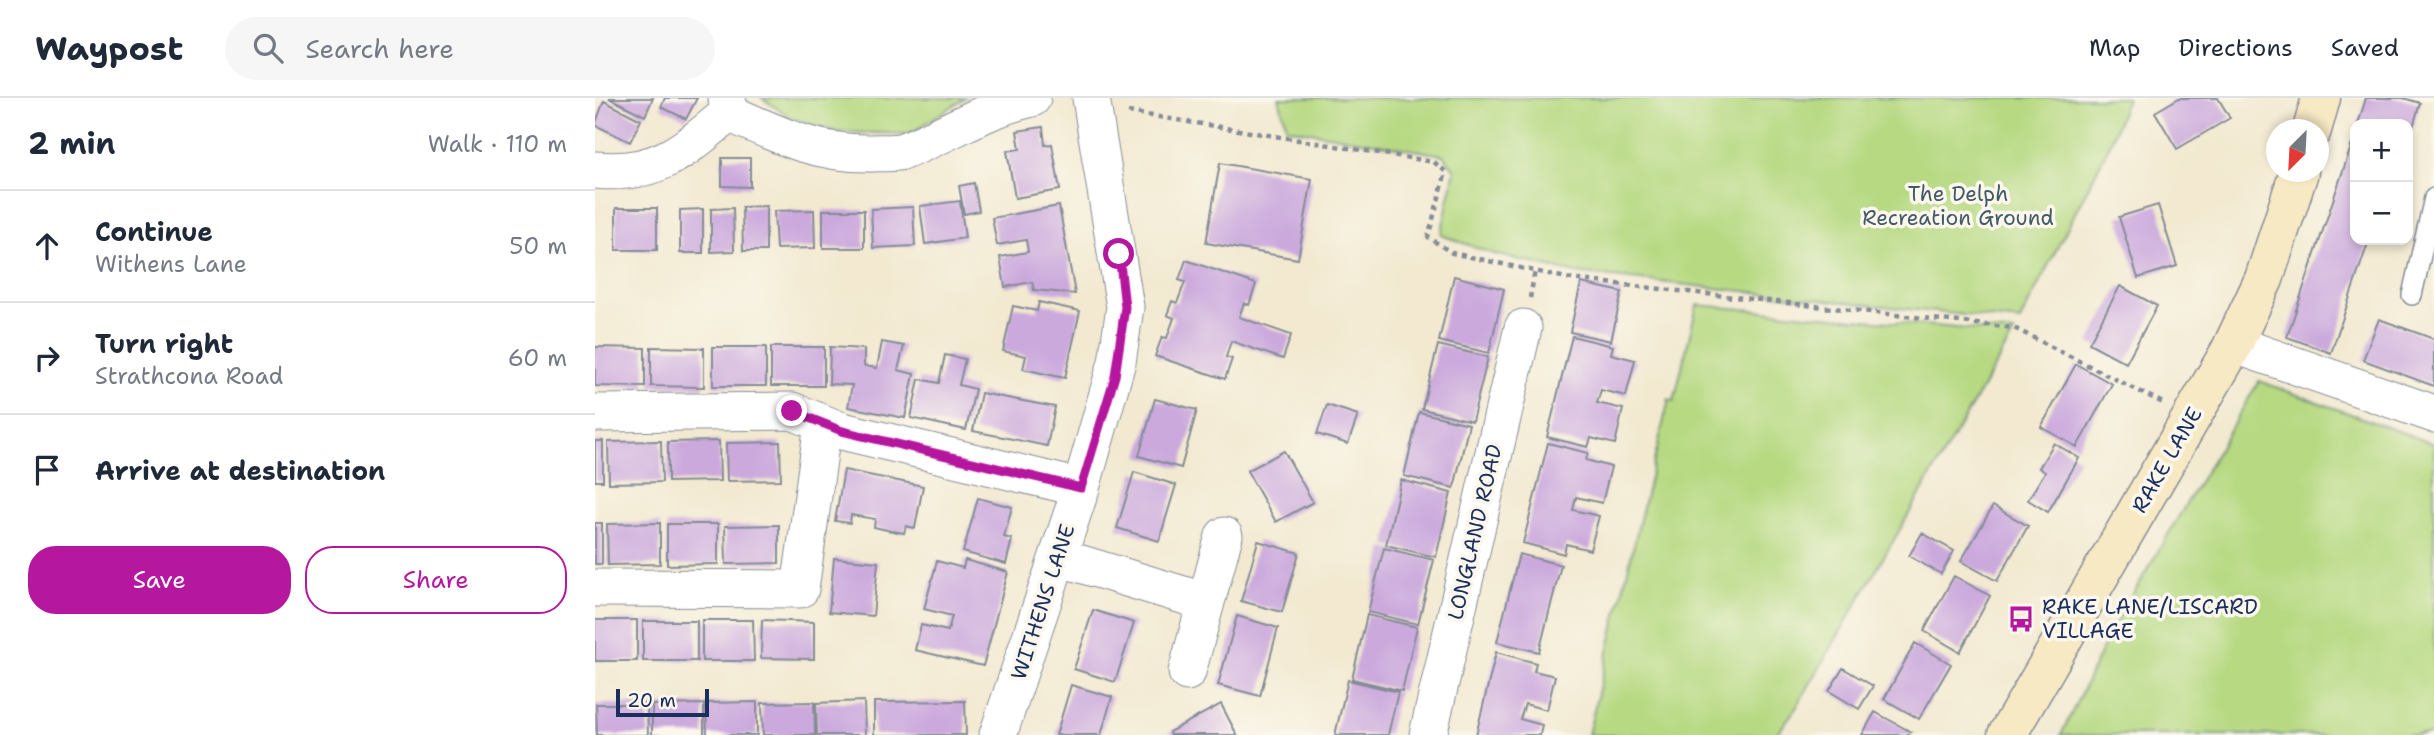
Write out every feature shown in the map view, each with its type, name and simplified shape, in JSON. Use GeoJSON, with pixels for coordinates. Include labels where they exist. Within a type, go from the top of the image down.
{"type":"FeatureCollection","features":[{"type":"Feature","properties":{"kind":"main road"},"geometry":{"type":"LineString","coordinates":[[2315,119],[2321,98]]}},
{"type":"Feature","properties":{"kind":"main road","name":"RAKE LANE"},"geometry":{"type":"LineString","coordinates":[[2007,735],[2233,344],[2265,279],[2296,182]]}},
{"type":"Feature","properties":{"kind":"street"},"geometry":{"type":"LineString","coordinates":[[595,170],[649,168],[684,150],[728,105],[787,139],[838,153],[900,152],[957,128],[977,115],[1032,98]]}},
{"type":"Feature","properties":{"kind":"street","name":"WITHENS LANE"},"geometry":{"type":"LineString","coordinates":[[998,735],[1081,488],[1115,376],[1125,307],[1092,102]]}},
{"type":"Feature","properties":{"kind":"street","name":"LONGLAND ROAD"},"geometry":{"type":"LineString","coordinates":[[1428,735],[1523,328]]}},
{"type":"Feature","properties":{"kind":"street"},"geometry":{"type":"LineString","coordinates":[[2233,344],[2434,414]]}},
{"type":"Feature","properties":{"kind":"street"},"geometry":{"type":"LineString","coordinates":[[595,413],[792,411],[842,431],[1081,488]]}},
{"type":"Feature","properties":{"kind":"street"},"geometry":{"type":"LineString","coordinates":[[595,589],[800,589],[823,424]]}},
{"type":"Feature","properties":{"kind":"street"},"geometry":{"type":"LineString","coordinates":[[1187,672],[1224,536]]}},
{"type":"Feature","properties":{"kind":"street"},"geometry":{"type":"LineString","coordinates":[[1058,557],[1206,602]]}},
{"type":"Feature","properties":{"kind":"lane"},"geometry":{"type":"LineString","coordinates":[[2413,295],[2434,198]]}},
{"type":"Feature","properties":{"kind":"path"},"geometry":{"type":"LineString","coordinates":[[1092,102],[1434,162],[1446,172],[1428,237],[1452,253],[1571,279],[2014,328],[2146,392],[2190,419]]}},
{"type":"Feature","properties":{"kind":"green space"},"geometry":{"type":"Polygon","coordinates":[[[762,98],[965,98],[909,134],[835,132],[791,118],[762,98]]]}},
{"type":"Feature","properties":{"kind":"green space","name":"The Delph Recreation Ground"},"geometry":{"type":"Polygon","coordinates":[[[1279,98],[2127,98],[2109,146],[2020,321],[1576,273],[1494,254],[1441,235],[1455,170],[1443,155],[1287,128],[1279,98]]]}},
{"type":"Feature","properties":{"kind":"green space"},"geometry":{"type":"Polygon","coordinates":[[[1697,305],[2014,333],[1796,708],[1776,735],[1588,735],[1669,399],[1674,401],[1697,305]]]}},
{"type":"Feature","properties":{"kind":"green space"},"geometry":{"type":"Polygon","coordinates":[[[2259,381],[2434,444],[2434,735],[2061,735],[2111,631],[2259,381]]]}},
{"type":"Feature","properties":{"kind":"building"},"geometry":{"type":"Polygon","coordinates":[[[609,98],[653,98],[645,116],[609,98]]]}},
{"type":"Feature","properties":{"kind":"building"},"geometry":{"type":"Polygon","coordinates":[[[665,98],[697,98],[686,119],[661,107],[665,98]]]}},
{"type":"Feature","properties":{"kind":"building"},"geometry":{"type":"Polygon","coordinates":[[[2179,98],[2218,98],[2230,118],[2177,149],[2155,112],[2179,98]]]}},
{"type":"Feature","properties":{"kind":"building"},"geometry":{"type":"Polygon","coordinates":[[[2366,98],[2403,98],[2420,103],[2413,127],[2413,119],[2360,119],[2366,98]]]}},
{"type":"Feature","properties":{"kind":"building"},"geometry":{"type":"Polygon","coordinates":[[[604,101],[641,120],[630,142],[595,125],[604,101]]]}},
{"type":"Feature","properties":{"kind":"building"},"geometry":{"type":"Polygon","coordinates":[[[1043,127],[1045,145],[1052,144],[1060,190],[1015,198],[1007,151],[1020,149],[1017,131],[1043,127]]]}},
{"type":"Feature","properties":{"kind":"building"},"geometry":{"type":"Polygon","coordinates":[[[2350,150],[2350,245],[2367,245],[2331,353],[2287,337],[2350,150]]]}},
{"type":"Feature","properties":{"kind":"building"},"geometry":{"type":"Polygon","coordinates":[[[722,158],[750,158],[750,187],[722,186],[722,158]]]}},
{"type":"Feature","properties":{"kind":"building"},"geometry":{"type":"Polygon","coordinates":[[[1220,163],[1312,179],[1298,259],[1206,243],[1220,163]]]}},
{"type":"Feature","properties":{"kind":"building"},"geometry":{"type":"Polygon","coordinates":[[[974,183],[979,211],[964,214],[959,186],[974,183]]]}},
{"type":"Feature","properties":{"kind":"building"},"geometry":{"type":"Polygon","coordinates":[[[960,201],[965,238],[925,244],[920,206],[960,201]]]}},
{"type":"Feature","properties":{"kind":"building"},"geometry":{"type":"Polygon","coordinates":[[[2158,205],[2177,266],[2138,278],[2119,217],[2158,205]]]}},
{"type":"Feature","properties":{"kind":"building"},"geometry":{"type":"Polygon","coordinates":[[[766,206],[766,251],[743,251],[742,207],[766,206]]]}},
{"type":"Feature","properties":{"kind":"building"},"geometry":{"type":"Polygon","coordinates":[[[1059,206],[1075,294],[1034,290],[1032,282],[1005,287],[1000,257],[1028,252],[1026,240],[997,245],[992,218],[1059,206]]]}},
{"type":"Feature","properties":{"kind":"building"},"geometry":{"type":"Polygon","coordinates":[[[913,207],[915,246],[873,248],[871,209],[913,207]]]}},
{"type":"Feature","properties":{"kind":"building"},"geometry":{"type":"Polygon","coordinates":[[[616,208],[657,208],[657,250],[616,250],[616,208]]]}},
{"type":"Feature","properties":{"kind":"building"},"geometry":{"type":"Polygon","coordinates":[[[733,208],[734,251],[711,252],[711,209],[733,208]]]}},
{"type":"Feature","properties":{"kind":"building"},"geometry":{"type":"Polygon","coordinates":[[[703,209],[703,253],[680,253],[680,210],[703,209]]]}},
{"type":"Feature","properties":{"kind":"building"},"geometry":{"type":"Polygon","coordinates":[[[814,210],[815,248],[776,249],[774,211],[814,210]]]}},
{"type":"Feature","properties":{"kind":"building"},"geometry":{"type":"Polygon","coordinates":[[[823,210],[864,210],[864,248],[823,248],[823,210]]]}},
{"type":"Feature","properties":{"kind":"building"},"geometry":{"type":"Polygon","coordinates":[[[1186,260],[1256,284],[1249,305],[1244,303],[1239,317],[1291,335],[1283,359],[1231,341],[1226,357],[1232,359],[1225,379],[1155,356],[1162,337],[1167,338],[1174,318],[1167,315],[1172,301],[1177,303],[1185,282],[1179,280],[1186,260]]]}},
{"type":"Feature","properties":{"kind":"building"},"geometry":{"type":"Polygon","coordinates":[[[1454,276],[1504,289],[1489,353],[1439,341],[1454,276]]]}},
{"type":"Feature","properties":{"kind":"building"},"geometry":{"type":"Polygon","coordinates":[[[1581,283],[1622,292],[1611,341],[1570,332],[1581,283]]]}},
{"type":"Feature","properties":{"kind":"building"},"geometry":{"type":"Polygon","coordinates":[[[2120,286],[2157,306],[2126,363],[2089,343],[2120,286]]]}},
{"type":"Feature","properties":{"kind":"building"},"geometry":{"type":"Polygon","coordinates":[[[1039,302],[1080,311],[1065,378],[1023,369],[1026,356],[1003,351],[1013,306],[1037,311],[1039,302]]]}},
{"type":"Feature","properties":{"kind":"building"},"geometry":{"type":"Polygon","coordinates":[[[2379,319],[2434,339],[2434,386],[2363,360],[2379,319]]]}},
{"type":"Feature","properties":{"kind":"building"},"geometry":{"type":"Polygon","coordinates":[[[1572,336],[1613,346],[1611,354],[1635,360],[1626,396],[1601,390],[1597,403],[1623,409],[1615,444],[1591,438],[1588,447],[1547,437],[1572,336]]]}},
{"type":"Feature","properties":{"kind":"building"},"geometry":{"type":"Polygon","coordinates":[[[882,342],[904,346],[898,370],[914,374],[905,418],[848,407],[852,385],[829,384],[830,347],[864,349],[864,366],[877,368],[882,342]]]}},
{"type":"Feature","properties":{"kind":"building"},"geometry":{"type":"Polygon","coordinates":[[[1438,345],[1488,357],[1472,421],[1422,409],[1438,345]]]}},
{"type":"Feature","properties":{"kind":"building"},"geometry":{"type":"Polygon","coordinates":[[[595,347],[645,348],[645,387],[595,386],[595,347]]]}},
{"type":"Feature","properties":{"kind":"building"},"geometry":{"type":"Polygon","coordinates":[[[651,347],[704,348],[704,387],[651,386],[651,347]]]}},
{"type":"Feature","properties":{"kind":"building"},"geometry":{"type":"Polygon","coordinates":[[[713,347],[766,347],[766,386],[713,386],[713,347]]]}},
{"type":"Feature","properties":{"kind":"building"},"geometry":{"type":"Polygon","coordinates":[[[771,347],[824,347],[824,386],[771,386],[771,347]]]}},
{"type":"Feature","properties":{"kind":"building"},"geometry":{"type":"Polygon","coordinates":[[[945,355],[965,359],[959,385],[975,389],[966,430],[911,418],[919,379],[939,383],[945,355]]]}},
{"type":"Feature","properties":{"kind":"building"},"geometry":{"type":"Polygon","coordinates":[[[2076,364],[2112,384],[2077,447],[2041,427],[2076,364]]]}},
{"type":"Feature","properties":{"kind":"building"},"geometry":{"type":"Polygon","coordinates":[[[981,393],[1055,407],[1047,446],[973,431],[981,393]]]}},
{"type":"Feature","properties":{"kind":"building"},"geometry":{"type":"Polygon","coordinates":[[[1155,399],[1197,410],[1181,468],[1139,456],[1155,399]]]}},
{"type":"Feature","properties":{"kind":"building"},"geometry":{"type":"Polygon","coordinates":[[[1327,405],[1358,415],[1348,444],[1317,434],[1327,405]]]}},
{"type":"Feature","properties":{"kind":"building"},"geometry":{"type":"Polygon","coordinates":[[[1419,412],[1469,424],[1454,488],[1404,476],[1419,412]]]}},
{"type":"Feature","properties":{"kind":"building"},"geometry":{"type":"Polygon","coordinates":[[[595,441],[603,441],[603,481],[595,481],[595,441]]]}},
{"type":"Feature","properties":{"kind":"building"},"geometry":{"type":"Polygon","coordinates":[[[661,441],[662,482],[609,483],[608,442],[661,441]]]}},
{"type":"Feature","properties":{"kind":"building"},"geometry":{"type":"Polygon","coordinates":[[[719,441],[720,481],[668,482],[668,442],[719,441]]]}},
{"type":"Feature","properties":{"kind":"building"},"geometry":{"type":"Polygon","coordinates":[[[780,442],[781,480],[727,481],[726,443],[780,442]]]}},
{"type":"Feature","properties":{"kind":"building"},"geometry":{"type":"Polygon","coordinates":[[[1548,443],[1588,453],[1586,460],[1611,467],[1602,503],[1576,497],[1573,510],[1599,516],[1590,550],[1566,544],[1564,554],[1523,543],[1548,443]]]}},
{"type":"Feature","properties":{"kind":"building"},"geometry":{"type":"Polygon","coordinates":[[[2054,443],[2079,458],[2048,512],[2028,500],[2045,472],[2039,468],[2054,443]]]}},
{"type":"Feature","properties":{"kind":"building"},"geometry":{"type":"Polygon","coordinates":[[[1284,451],[1313,502],[1276,522],[1247,471],[1284,451]]]}},
{"type":"Feature","properties":{"kind":"building"},"geometry":{"type":"Polygon","coordinates":[[[844,470],[923,486],[915,528],[906,526],[904,533],[887,530],[874,527],[875,519],[851,515],[850,523],[835,521],[844,470]]]}},
{"type":"Feature","properties":{"kind":"building"},"geometry":{"type":"Polygon","coordinates":[[[1134,472],[1176,485],[1159,541],[1117,528],[1134,472]]]}},
{"type":"Feature","properties":{"kind":"building"},"geometry":{"type":"Polygon","coordinates":[[[1401,480],[1451,493],[1436,557],[1386,545],[1401,480]]]}},
{"type":"Feature","properties":{"kind":"building"},"geometry":{"type":"Polygon","coordinates":[[[978,498],[1012,507],[1004,537],[1012,539],[1006,564],[963,552],[978,498]]]}},
{"type":"Feature","properties":{"kind":"building"},"geometry":{"type":"Polygon","coordinates":[[[1993,506],[2028,526],[1997,581],[1961,561],[1993,506]]]}},
{"type":"Feature","properties":{"kind":"building"},"geometry":{"type":"Polygon","coordinates":[[[595,523],[602,523],[602,564],[595,564],[595,523]]]}},
{"type":"Feature","properties":{"kind":"building"},"geometry":{"type":"Polygon","coordinates":[[[660,523],[660,564],[608,565],[607,524],[660,523]]]}},
{"type":"Feature","properties":{"kind":"building"},"geometry":{"type":"Polygon","coordinates":[[[667,524],[718,524],[718,564],[667,565],[667,524]]]}},
{"type":"Feature","properties":{"kind":"building"},"geometry":{"type":"Polygon","coordinates":[[[779,525],[779,563],[726,564],[725,526],[779,525]]]}},
{"type":"Feature","properties":{"kind":"building"},"geometry":{"type":"Polygon","coordinates":[[[1922,533],[1954,551],[1941,574],[1909,556],[1922,533]]]}},
{"type":"Feature","properties":{"kind":"building"},"geometry":{"type":"Polygon","coordinates":[[[1258,541],[1299,553],[1282,612],[1241,601],[1258,541]]]}},
{"type":"Feature","properties":{"kind":"building"},"geometry":{"type":"Polygon","coordinates":[[[1384,548],[1434,560],[1418,624],[1368,612],[1384,548]]]}},
{"type":"Feature","properties":{"kind":"building"},"geometry":{"type":"Polygon","coordinates":[[[1519,554],[1561,565],[1539,652],[1497,642],[1519,554]]]}},
{"type":"Feature","properties":{"kind":"building"},"geometry":{"type":"Polygon","coordinates":[[[834,558],[878,562],[873,616],[829,612],[834,558]]]}},
{"type":"Feature","properties":{"kind":"building"},"geometry":{"type":"Polygon","coordinates":[[[965,560],[1008,572],[983,666],[915,650],[921,625],[948,631],[952,616],[924,609],[937,561],[963,568],[965,560]]]}},
{"type":"Feature","properties":{"kind":"building"},"geometry":{"type":"Polygon","coordinates":[[[1954,576],[1990,596],[1960,652],[1924,631],[1954,576]]]}},
{"type":"Feature","properties":{"kind":"building"},"geometry":{"type":"Polygon","coordinates":[[[1093,610],[1134,623],[1115,682],[1074,669],[1093,610]]]}},
{"type":"Feature","properties":{"kind":"building"},"geometry":{"type":"Polygon","coordinates":[[[1367,615],[1417,627],[1402,691],[1352,679],[1367,615]]]}},
{"type":"Feature","properties":{"kind":"building"},"geometry":{"type":"Polygon","coordinates":[[[1237,616],[1278,628],[1260,696],[1218,685],[1237,616]]]}},
{"type":"Feature","properties":{"kind":"building"},"geometry":{"type":"Polygon","coordinates":[[[595,620],[637,620],[637,661],[595,661],[595,620]]]}},
{"type":"Feature","properties":{"kind":"building"},"geometry":{"type":"Polygon","coordinates":[[[702,620],[753,620],[754,661],[702,661],[702,620]]]}},
{"type":"Feature","properties":{"kind":"building"},"geometry":{"type":"Polygon","coordinates":[[[762,620],[814,622],[814,659],[761,658],[762,620]]]}},
{"type":"Feature","properties":{"kind":"building"},"geometry":{"type":"Polygon","coordinates":[[[643,621],[697,621],[697,661],[643,661],[643,621]]]}},
{"type":"Feature","properties":{"kind":"building"},"geometry":{"type":"Polygon","coordinates":[[[1915,643],[1951,664],[1919,719],[1884,699],[1915,643]]]}},
{"type":"Feature","properties":{"kind":"building"},"geometry":{"type":"Polygon","coordinates":[[[1496,652],[1536,663],[1534,671],[1555,676],[1547,710],[1525,704],[1520,719],[1542,725],[1540,735],[1476,735],[1496,652]]]}},
{"type":"Feature","properties":{"kind":"building"},"geometry":{"type":"Polygon","coordinates":[[[1843,668],[1873,686],[1859,709],[1829,691],[1843,668]]]}},
{"type":"Feature","properties":{"kind":"building"},"geometry":{"type":"Polygon","coordinates":[[[1348,680],[1398,692],[1388,735],[1335,735],[1348,680]]]}},
{"type":"Feature","properties":{"kind":"building"},"geometry":{"type":"Polygon","coordinates":[[[1071,685],[1112,697],[1101,735],[1056,735],[1071,685]]]}},
{"type":"Feature","properties":{"kind":"building"},"geometry":{"type":"Polygon","coordinates":[[[864,701],[865,735],[817,735],[816,703],[864,701]]]}},
{"type":"Feature","properties":{"kind":"building"},"geometry":{"type":"Polygon","coordinates":[[[965,701],[966,735],[874,735],[874,702],[965,701]]]}},
{"type":"Feature","properties":{"kind":"building"},"geometry":{"type":"Polygon","coordinates":[[[757,702],[757,735],[707,735],[706,703],[757,702]]]}},
{"type":"Feature","properties":{"kind":"building"},"geometry":{"type":"Polygon","coordinates":[[[814,702],[815,735],[763,735],[762,703],[814,702]]]}},
{"type":"Feature","properties":{"kind":"building"},"geometry":{"type":"Polygon","coordinates":[[[596,704],[647,704],[648,735],[597,735],[596,704]]]}},
{"type":"Feature","properties":{"kind":"building"},"geometry":{"type":"Polygon","coordinates":[[[704,704],[704,735],[652,735],[652,705],[704,704]]]}},
{"type":"Feature","properties":{"kind":"building"},"geometry":{"type":"Polygon","coordinates":[[[1221,704],[1237,735],[1170,735],[1169,732],[1221,704]]]}},
{"type":"Feature","properties":{"kind":"building"},"geometry":{"type":"Polygon","coordinates":[[[1875,712],[1911,732],[1909,735],[1862,735],[1875,712]]]}},
{"type":"Feature","properties":{"kind":"place","name":"RAKE LANE/LISCARD VILLAGE"},"geometry":{"type":"Point","coordinates":[2021,619]}},
{"type":"Feature","properties":{"kind":"route"},"geometry":{"type":"LineString","coordinates":[[792,411],[842,431],[1081,488],[1115,376],[1125,307],[1119,254]]}}]}
